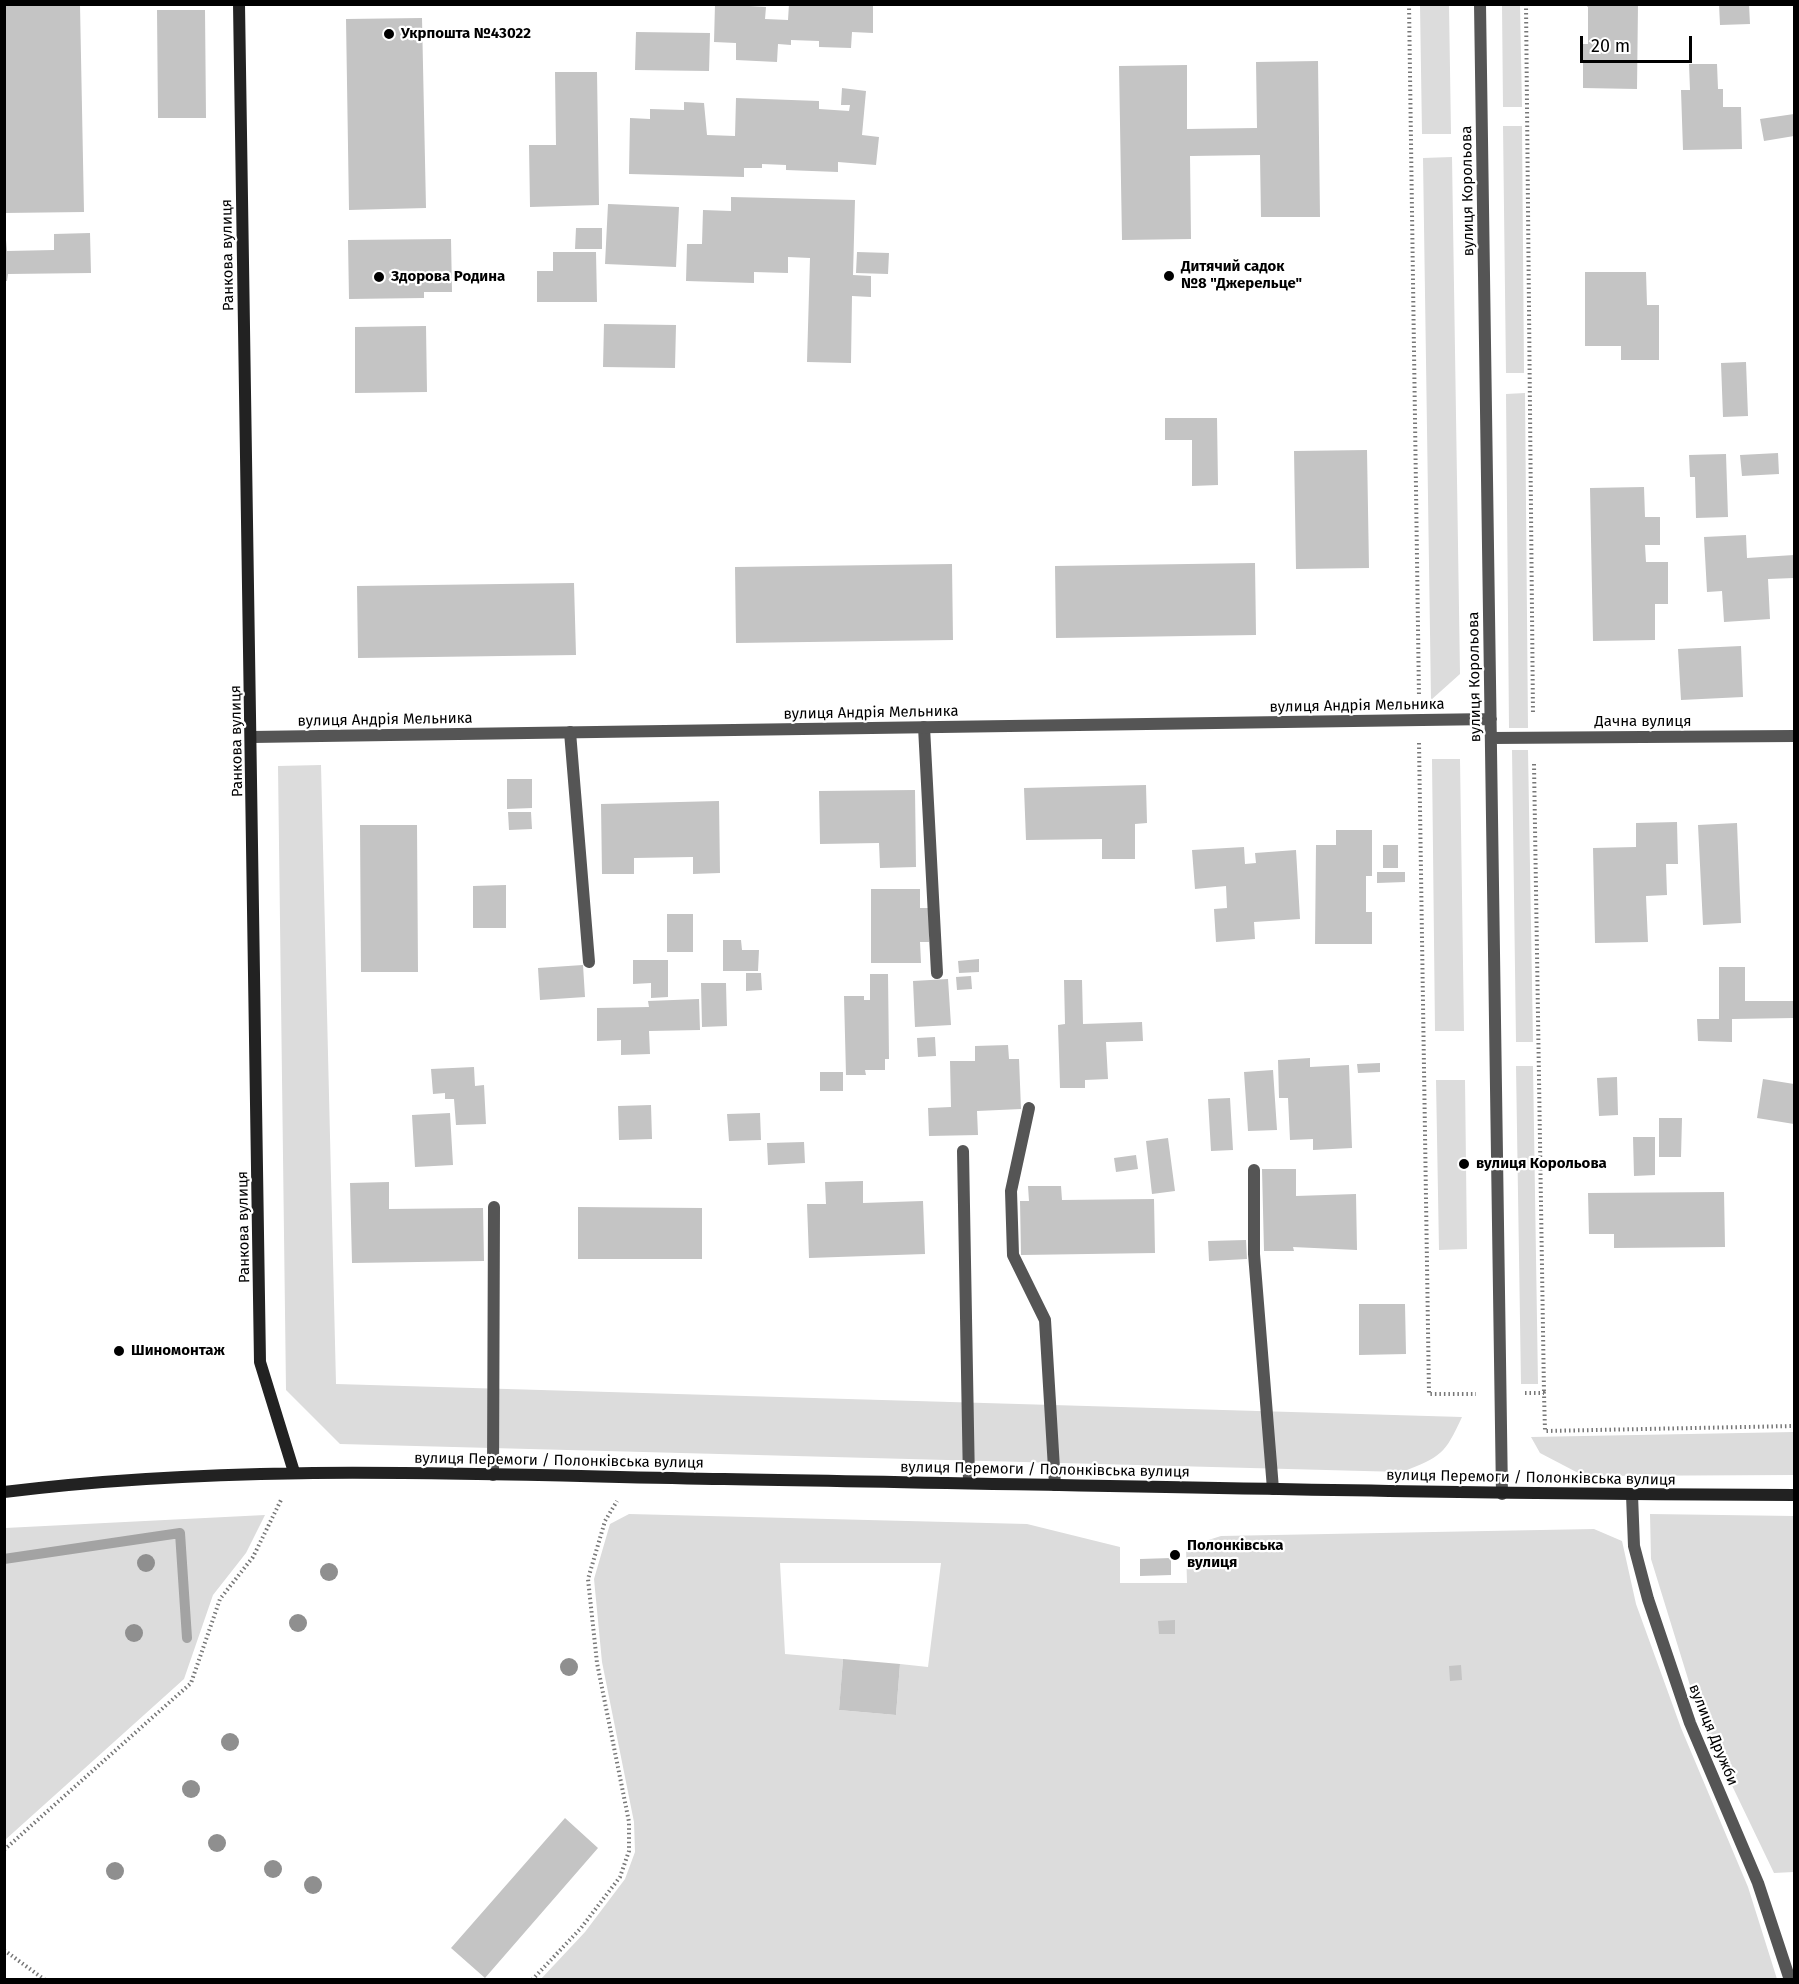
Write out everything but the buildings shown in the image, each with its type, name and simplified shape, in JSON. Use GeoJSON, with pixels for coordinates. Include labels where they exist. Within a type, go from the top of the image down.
{"type":"FeatureCollection","features":[{"type":"Feature","properties":{"kind":"main road","name":"Ранкова вулиця"},"geometry":{"type":"LineString","coordinates":[[239,4],[260,1362],[294,1472]]}},
{"type":"Feature","properties":{"kind":"main road","name":"вулиця Перемоги / Полонківська вулиця"},"geometry":{"type":"LineString","coordinates":[[4,1492],[79,1483],[294,1472],[1502,1494],[1794,1496]]}},
{"type":"Feature","properties":{"kind":"street","name":"вулиця Корольова"},"geometry":{"type":"LineString","coordinates":[[1480,4],[1502,1494]]}},
{"type":"Feature","properties":{"kind":"street","name":"вулиця Андрія Мельника"},"geometry":{"type":"LineString","coordinates":[[252,737],[1491,719]]}},
{"type":"Feature","properties":{"kind":"street"},"geometry":{"type":"LineString","coordinates":[[924,727],[937,973]]}},
{"type":"Feature","properties":{"kind":"street"},"geometry":{"type":"LineString","coordinates":[[570,732],[589,962]]}},
{"type":"Feature","properties":{"kind":"street","name":"Дачна вулиця"},"geometry":{"type":"LineString","coordinates":[[1491,738],[1794,735]]}},
{"type":"Feature","properties":{"kind":"street"},"geometry":{"type":"LineString","coordinates":[[1029,1108],[1011,1191],[1013,1255],[1045,1320],[1055,1485]]}},
{"type":"Feature","properties":{"kind":"street"},"geometry":{"type":"LineString","coordinates":[[963,1151],[969,1484]]}},
{"type":"Feature","properties":{"kind":"street"},"geometry":{"type":"LineString","coordinates":[[1254,1170],[1254,1254],[1273,1489]]}},
{"type":"Feature","properties":{"kind":"street"},"geometry":{"type":"LineString","coordinates":[[493,1475],[494,1207]]}},
{"type":"Feature","properties":{"kind":"street","name":"вулиця Дружби"},"geometry":{"type":"LineString","coordinates":[[1632,1495],[1634,1546],[1648,1599],[1690,1723],[1758,1883],[1790,1980]]}},
{"type":"Feature","properties":{"kind":"path"},"geometry":{"type":"LineString","coordinates":[[1526,4],[1533,738],[1545,1431],[1794,1426]]}},
{"type":"Feature","properties":{"kind":"path"},"geometry":{"type":"LineString","coordinates":[[1500,1394],[1544,1393]]}},
{"type":"Feature","properties":{"kind":"path"},"geometry":{"type":"LineString","coordinates":[[4,1850],[191,1683],[220,1599],[253,1557],[294,1472]]}},
{"type":"Feature","properties":{"kind":"path"},"geometry":{"type":"LineString","coordinates":[[532,1980],[580,1928],[620,1876],[629,1851],[629,1822],[597,1663],[588,1579],[605,1521],[631,1477]]}},
{"type":"Feature","properties":{"kind":"path"},"geometry":{"type":"LineString","coordinates":[[4,1950],[45,1980]]}},
{"type":"Feature","properties":{"kind":"shaded area"},"geometry":{"type":"Polygon","coordinates":[[[1420,5],[1449,5],[1451,134],[1422,134],[1420,5]]]}},
{"type":"Feature","properties":{"kind":"shaded area"},"geometry":{"type":"Polygon","coordinates":[[[1502,5],[1520,5],[1522,107],[1503,107],[1502,5]]]}},
{"type":"Feature","properties":{"kind":"shaded area"},"geometry":{"type":"Polygon","coordinates":[[[1503,126],[1522,126],[1524,373],[1506,373],[1503,126]]]}},
{"type":"Feature","properties":{"kind":"shaded area"},"geometry":{"type":"Polygon","coordinates":[[[1452,157],[1460,674],[1431,700],[1423,158],[1452,157]]]}},
{"type":"Feature","properties":{"kind":"shaded area"},"geometry":{"type":"Polygon","coordinates":[[[1525,393],[1528,728],[1509,728],[1506,394],[1525,393]]]}},
{"type":"Feature","properties":{"kind":"shaded area"},"geometry":{"type":"Polygon","coordinates":[[[1512,750],[1528,750],[1533,1042],[1516,1042],[1512,750]]]}},
{"type":"Feature","properties":{"kind":"shaded area"},"geometry":{"type":"Polygon","coordinates":[[[1432,759],[1460,759],[1464,1031],[1435,1031],[1432,759]]]}},
{"type":"Feature","properties":{"kind":"shaded area"},"geometry":{"type":"Polygon","coordinates":[[[321,765],[336,1384],[1462,1417],[1451,1439],[1434,1458],[1402,1472],[340,1444],[286,1390],[278,766],[321,765]]]}},
{"type":"Feature","properties":{"kind":"shaded area"},"geometry":{"type":"Polygon","coordinates":[[[1516,1066],[1533,1066],[1538,1384],[1521,1384],[1516,1066]]]}},
{"type":"Feature","properties":{"kind":"shaded area"},"geometry":{"type":"Polygon","coordinates":[[[1436,1080],[1465,1080],[1467,1249],[1439,1250],[1436,1080]]]}},
{"type":"Feature","properties":{"kind":"shaded area"},"geometry":{"type":"Polygon","coordinates":[[[1794,1432],[1794,1475],[1584,1476],[1540,1453],[1531,1437],[1794,1432]]]}},
{"type":"Feature","properties":{"kind":"shaded area"},"geometry":{"type":"Polygon","coordinates":[[[629,1514],[1027,1524],[1120,1547],[1120,1583],[1187,1583],[1186,1547],[1221,1536],[1594,1529],[1622,1541],[1636,1604],[1681,1728],[1748,1887],[1777,1979],[540,1980],[585,1932],[625,1879],[635,1852],[634,1822],[602,1662],[594,1579],[610,1524],[629,1514]],[[780,1563],[785,1654],[843,1659],[839,1710],[896,1715],[900,1664],[928,1667],[941,1563],[780,1563]]]}},
{"type":"Feature","properties":{"kind":"shaded area"},"geometry":{"type":"Polygon","coordinates":[[[1650,1514],[1794,1516],[1794,1872],[1774,1873],[1701,1721],[1651,1559],[1650,1514]]]}},
{"type":"Feature","properties":{"kind":"shaded area"},"geometry":{"type":"Polygon","coordinates":[[[265,1515],[246,1553],[213,1595],[184,1679],[5,1840],[5,1528],[265,1515]]]}},
{"type":"Feature","properties":{"kind":"waterway"},"geometry":{"type":"LineString","coordinates":[[4,1559],[180,1533],[187,1638]]}},
{"type":"Feature","properties":{"kind":"place","name":"Укрпошта №43022"},"geometry":{"type":"Point","coordinates":[389,34]}},
{"type":"Feature","properties":{"kind":"place","name":"Дитячий садок №8 \"Джерельце\""},"geometry":{"type":"Point","coordinates":[1169,276]}},
{"type":"Feature","properties":{"kind":"place","name":"Здорова Родина"},"geometry":{"type":"Point","coordinates":[379,277]}},
{"type":"Feature","properties":{"kind":"place","name":"вулиця Корольова"},"geometry":{"type":"Point","coordinates":[1464,1164]}},
{"type":"Feature","properties":{"kind":"place","name":"Шиномонтаж"},"geometry":{"type":"Point","coordinates":[119,1351]}},
{"type":"Feature","properties":{"kind":"place","name":"Полонківська вулиця"},"geometry":{"type":"Point","coordinates":[1175,1555]}}]}
